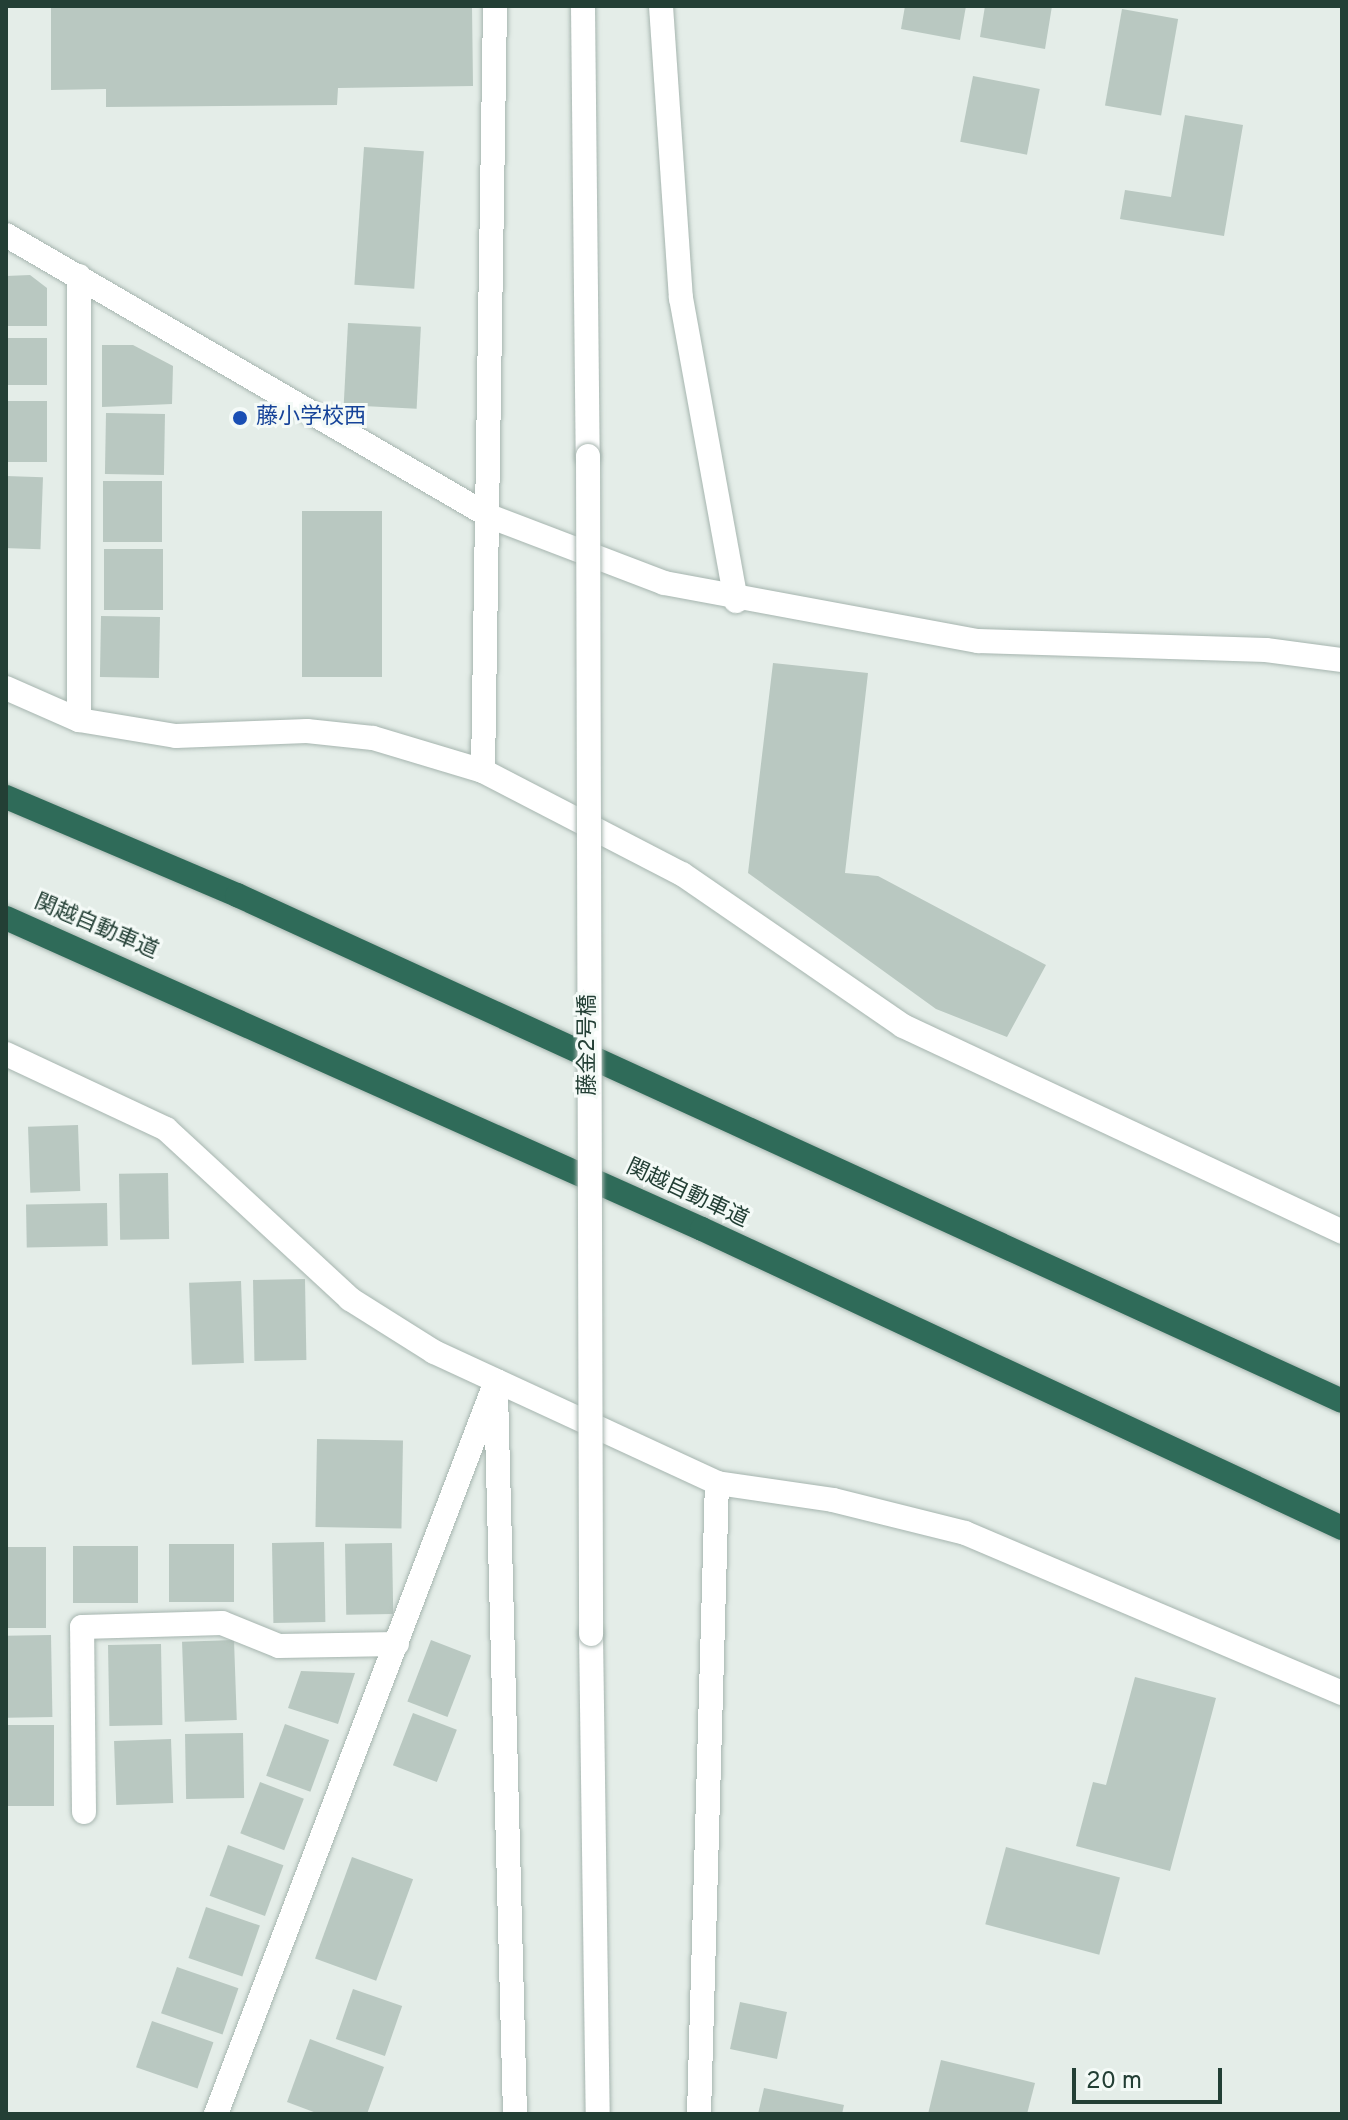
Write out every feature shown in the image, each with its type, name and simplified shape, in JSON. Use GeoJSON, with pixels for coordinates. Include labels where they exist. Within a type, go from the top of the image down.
{"type":"FeatureCollection","features":[{"type":"Feature","properties":{"kind":"highway"},"geometry":{"type":"LineString","coordinates":[[6,797],[237,895],[1342,1401]]}},
{"type":"Feature","properties":{"kind":"highway","name":"関越自動車道"},"geometry":{"type":"LineString","coordinates":[[6,918],[688,1222],[1342,1528]]}},
{"type":"Feature","properties":{"kind":"street"},"geometry":{"type":"LineString","coordinates":[[483,771],[495,6]]}},
{"type":"Feature","properties":{"kind":"street","name":"藤金2号橋"},"geometry":{"type":"LineString","coordinates":[[583,6],[588,456],[591,1634],[598,2114]]}},
{"type":"Feature","properties":{"kind":"street"},"geometry":{"type":"LineString","coordinates":[[661,6],[681,298],[736,601]]}},
{"type":"Feature","properties":{"kind":"street"},"geometry":{"type":"LineString","coordinates":[[6,235],[489,516],[664,583],[736,601],[978,641],[1266,650],[1342,660]]}},
{"type":"Feature","properties":{"kind":"street"},"geometry":{"type":"LineString","coordinates":[[79,276],[79,720]]}},
{"type":"Feature","properties":{"kind":"street"},"geometry":{"type":"LineString","coordinates":[[6,688],[79,720],[176,736],[307,731],[373,738],[483,771],[732,904],[903,1026],[1342,1232]]}},
{"type":"Feature","properties":{"kind":"street"},"geometry":{"type":"LineString","coordinates":[[6,1054],[166,1129],[350,1299],[496,1381],[717,1483],[833,1500],[965,1533],[1342,1693]]}},
{"type":"Feature","properties":{"kind":"street"},"geometry":{"type":"LineString","coordinates":[[216,2114],[496,1381]]}},
{"type":"Feature","properties":{"kind":"street"},"geometry":{"type":"LineString","coordinates":[[496,1381],[515,2114]]}},
{"type":"Feature","properties":{"kind":"street"},"geometry":{"type":"LineString","coordinates":[[699,2114],[717,1483]]}},
{"type":"Feature","properties":{"kind":"street"},"geometry":{"type":"LineString","coordinates":[[84,1812],[82,1627],[222,1623],[279,1646],[397,1644]]}},
{"type":"Feature","properties":{"kind":"building"},"geometry":{"type":"Polygon","coordinates":[[[51,6],[472,6],[473,86],[338,88],[337,105],[106,107],[106,89],[51,90],[51,6]]]}},
{"type":"Feature","properties":{"kind":"building"},"geometry":{"type":"Polygon","coordinates":[[[905,6],[966,6],[960,40],[901,29],[905,6]]]}},
{"type":"Feature","properties":{"kind":"building"},"geometry":{"type":"Polygon","coordinates":[[[985,6],[1052,6],[1045,49],[980,37],[985,6]]]}},
{"type":"Feature","properties":{"kind":"building"},"geometry":{"type":"Polygon","coordinates":[[[1122,9],[1178,19],[1161,115],[1105,106],[1122,9]]]}},
{"type":"Feature","properties":{"kind":"building"},"geometry":{"type":"Polygon","coordinates":[[[973,76],[1040,89],[1027,155],[960,142],[973,76]]]}},
{"type":"Feature","properties":{"kind":"building"},"geometry":{"type":"Polygon","coordinates":[[[1185,115],[1243,125],[1224,236],[1120,219],[1125,190],[1171,197],[1185,115]]]}},
{"type":"Feature","properties":{"kind":"building"},"geometry":{"type":"Polygon","coordinates":[[[364,147],[424,151],[414,289],[354,285],[364,147]]]}},
{"type":"Feature","properties":{"kind":"building"},"geometry":{"type":"Polygon","coordinates":[[[30,275],[47,288],[47,326],[6,326],[6,276],[30,275]]]}},
{"type":"Feature","properties":{"kind":"building"},"geometry":{"type":"Polygon","coordinates":[[[348,323],[421,327],[417,409],[344,405],[348,323]]]}},
{"type":"Feature","properties":{"kind":"building"},"geometry":{"type":"Polygon","coordinates":[[[6,338],[47,338],[47,385],[6,385],[6,338]]]}},
{"type":"Feature","properties":{"kind":"building"},"geometry":{"type":"Polygon","coordinates":[[[102,345],[133,345],[173,366],[172,404],[102,407],[102,345]]]}},
{"type":"Feature","properties":{"kind":"building"},"geometry":{"type":"Polygon","coordinates":[[[6,401],[47,401],[47,462],[6,462],[6,401]]]}},
{"type":"Feature","properties":{"kind":"building"},"geometry":{"type":"Polygon","coordinates":[[[106,413],[165,414],[164,475],[105,474],[106,413]]]}},
{"type":"Feature","properties":{"kind":"building"},"geometry":{"type":"Polygon","coordinates":[[[6,476],[43,477],[40,549],[6,548],[6,476]]]}},
{"type":"Feature","properties":{"kind":"building"},"geometry":{"type":"Polygon","coordinates":[[[103,481],[162,481],[162,542],[103,542],[103,481]]]}},
{"type":"Feature","properties":{"kind":"building"},"geometry":{"type":"Polygon","coordinates":[[[302,511],[382,511],[382,677],[302,677],[302,511]]]}},
{"type":"Feature","properties":{"kind":"building"},"geometry":{"type":"Polygon","coordinates":[[[104,549],[163,549],[163,610],[104,610],[104,549]]]}},
{"type":"Feature","properties":{"kind":"building"},"geometry":{"type":"Polygon","coordinates":[[[101,616],[160,617],[159,678],[100,677],[101,616]]]}},
{"type":"Feature","properties":{"kind":"building"},"geometry":{"type":"Polygon","coordinates":[[[773,663],[868,673],[845,873],[878,876],[1046,965],[1007,1037],[936,1009],[748,873],[773,663]]]}},
{"type":"Feature","properties":{"kind":"building"},"geometry":{"type":"Polygon","coordinates":[[[78,1125],[80,1191],[30,1193],[28,1127],[78,1125]]]}},
{"type":"Feature","properties":{"kind":"building"},"geometry":{"type":"Polygon","coordinates":[[[168,1173],[169,1239],[120,1240],[119,1174],[168,1173]]]}},
{"type":"Feature","properties":{"kind":"building"},"geometry":{"type":"Polygon","coordinates":[[[107,1203],[108,1246],[27,1247],[26,1204],[107,1203]]]}},
{"type":"Feature","properties":{"kind":"building"},"geometry":{"type":"Polygon","coordinates":[[[305,1279],[306,1360],[254,1361],[253,1280],[305,1279]]]}},
{"type":"Feature","properties":{"kind":"building"},"geometry":{"type":"Polygon","coordinates":[[[241,1281],[244,1363],[192,1365],[189,1283],[241,1281]]]}},
{"type":"Feature","properties":{"kind":"building"},"geometry":{"type":"Polygon","coordinates":[[[317,1439],[403,1441],[401,1528],[315,1527],[317,1439]]]}},
{"type":"Feature","properties":{"kind":"building"},"geometry":{"type":"Polygon","coordinates":[[[324,1542],[325,1622],[273,1623],[272,1543],[324,1542]]]}},
{"type":"Feature","properties":{"kind":"building"},"geometry":{"type":"Polygon","coordinates":[[[392,1543],[393,1614],[346,1615],[345,1544],[392,1543]]]}},
{"type":"Feature","properties":{"kind":"building"},"geometry":{"type":"Polygon","coordinates":[[[169,1544],[234,1544],[234,1602],[169,1602],[169,1544]]]}},
{"type":"Feature","properties":{"kind":"building"},"geometry":{"type":"Polygon","coordinates":[[[73,1546],[138,1546],[138,1603],[73,1603],[73,1546]]]}},
{"type":"Feature","properties":{"kind":"building"},"geometry":{"type":"Polygon","coordinates":[[[6,1547],[46,1547],[46,1628],[6,1628],[6,1547]]]}},
{"type":"Feature","properties":{"kind":"building"},"geometry":{"type":"Polygon","coordinates":[[[51,1635],[52,1717],[7,1718],[6,1636],[51,1635]]]}},
{"type":"Feature","properties":{"kind":"building"},"geometry":{"type":"Polygon","coordinates":[[[234,1640],[237,1720],[185,1722],[182,1642],[234,1640]]]}},
{"type":"Feature","properties":{"kind":"building"},"geometry":{"type":"Polygon","coordinates":[[[431,1640],[471,1655],[447,1717],[407,1702],[431,1640]]]}},
{"type":"Feature","properties":{"kind":"building"},"geometry":{"type":"Polygon","coordinates":[[[161,1644],[162,1725],[109,1726],[108,1645],[161,1644]]]}},
{"type":"Feature","properties":{"kind":"building"},"geometry":{"type":"Polygon","coordinates":[[[301,1671],[355,1673],[338,1724],[288,1708],[301,1671]]]}},
{"type":"Feature","properties":{"kind":"building"},"geometry":{"type":"Polygon","coordinates":[[[1135,1677],[1216,1698],[1170,1871],[1076,1846],[1093,1782],[1106,1785],[1135,1677]]]}},
{"type":"Feature","properties":{"kind":"building"},"geometry":{"type":"Polygon","coordinates":[[[413,1713],[457,1730],[437,1782],[393,1765],[413,1713]]]}},
{"type":"Feature","properties":{"kind":"building"},"geometry":{"type":"Polygon","coordinates":[[[285,1724],[329,1740],[310,1792],[266,1776],[285,1724]]]}},
{"type":"Feature","properties":{"kind":"building"},"geometry":{"type":"Polygon","coordinates":[[[6,1725],[54,1725],[54,1806],[6,1806],[6,1725]]]}},
{"type":"Feature","properties":{"kind":"building"},"geometry":{"type":"Polygon","coordinates":[[[243,1733],[244,1798],[186,1799],[185,1734],[243,1733]]]}},
{"type":"Feature","properties":{"kind":"building"},"geometry":{"type":"Polygon","coordinates":[[[171,1739],[173,1803],[116,1805],[114,1741],[171,1739]]]}},
{"type":"Feature","properties":{"kind":"building"},"geometry":{"type":"Polygon","coordinates":[[[260,1782],[304,1799],[284,1850],[240,1833],[260,1782]]]}},
{"type":"Feature","properties":{"kind":"building"},"geometry":{"type":"Polygon","coordinates":[[[228,1845],[283,1865],[265,1916],[210,1896],[228,1845]]]}},
{"type":"Feature","properties":{"kind":"building"},"geometry":{"type":"Polygon","coordinates":[[[1006,1847],[1120,1878],[1099,1955],[985,1924],[1006,1847]]]}},
{"type":"Feature","properties":{"kind":"building"},"geometry":{"type":"Polygon","coordinates":[[[352,1857],[413,1879],[376,1981],[315,1958],[352,1857]]]}},
{"type":"Feature","properties":{"kind":"building"},"geometry":{"type":"Polygon","coordinates":[[[206,1907],[260,1926],[242,1977],[188,1958],[206,1907]]]}},
{"type":"Feature","properties":{"kind":"building"},"geometry":{"type":"Polygon","coordinates":[[[177,1967],[238,1988],[223,2034],[161,2013],[177,1967]]]}},
{"type":"Feature","properties":{"kind":"building"},"geometry":{"type":"Polygon","coordinates":[[[353,1989],[402,2006],[385,2056],[336,2039],[353,1989]]]}},
{"type":"Feature","properties":{"kind":"building"},"geometry":{"type":"Polygon","coordinates":[[[740,2002],[787,2012],[777,2059],[730,2049],[740,2002]]]}},
{"type":"Feature","properties":{"kind":"building"},"geometry":{"type":"Polygon","coordinates":[[[152,2021],[213,2042],[198,2088],[136,2067],[152,2021]]]}},
{"type":"Feature","properties":{"kind":"building"},"geometry":{"type":"Polygon","coordinates":[[[310,2039],[384,2067],[367,2114],[319,2114],[287,2102],[310,2039]]]}},
{"type":"Feature","properties":{"kind":"building"},"geometry":{"type":"Polygon","coordinates":[[[941,2060],[1035,2083],[1027,2114],[928,2114],[941,2060]]]}},
{"type":"Feature","properties":{"kind":"building"},"geometry":{"type":"Polygon","coordinates":[[[764,2088],[844,2105],[842,2114],[758,2114],[764,2088]]]}},
{"type":"Feature","properties":{"kind":"place","name":"藤小学校西"},"geometry":{"type":"Point","coordinates":[240,418]}}]}
